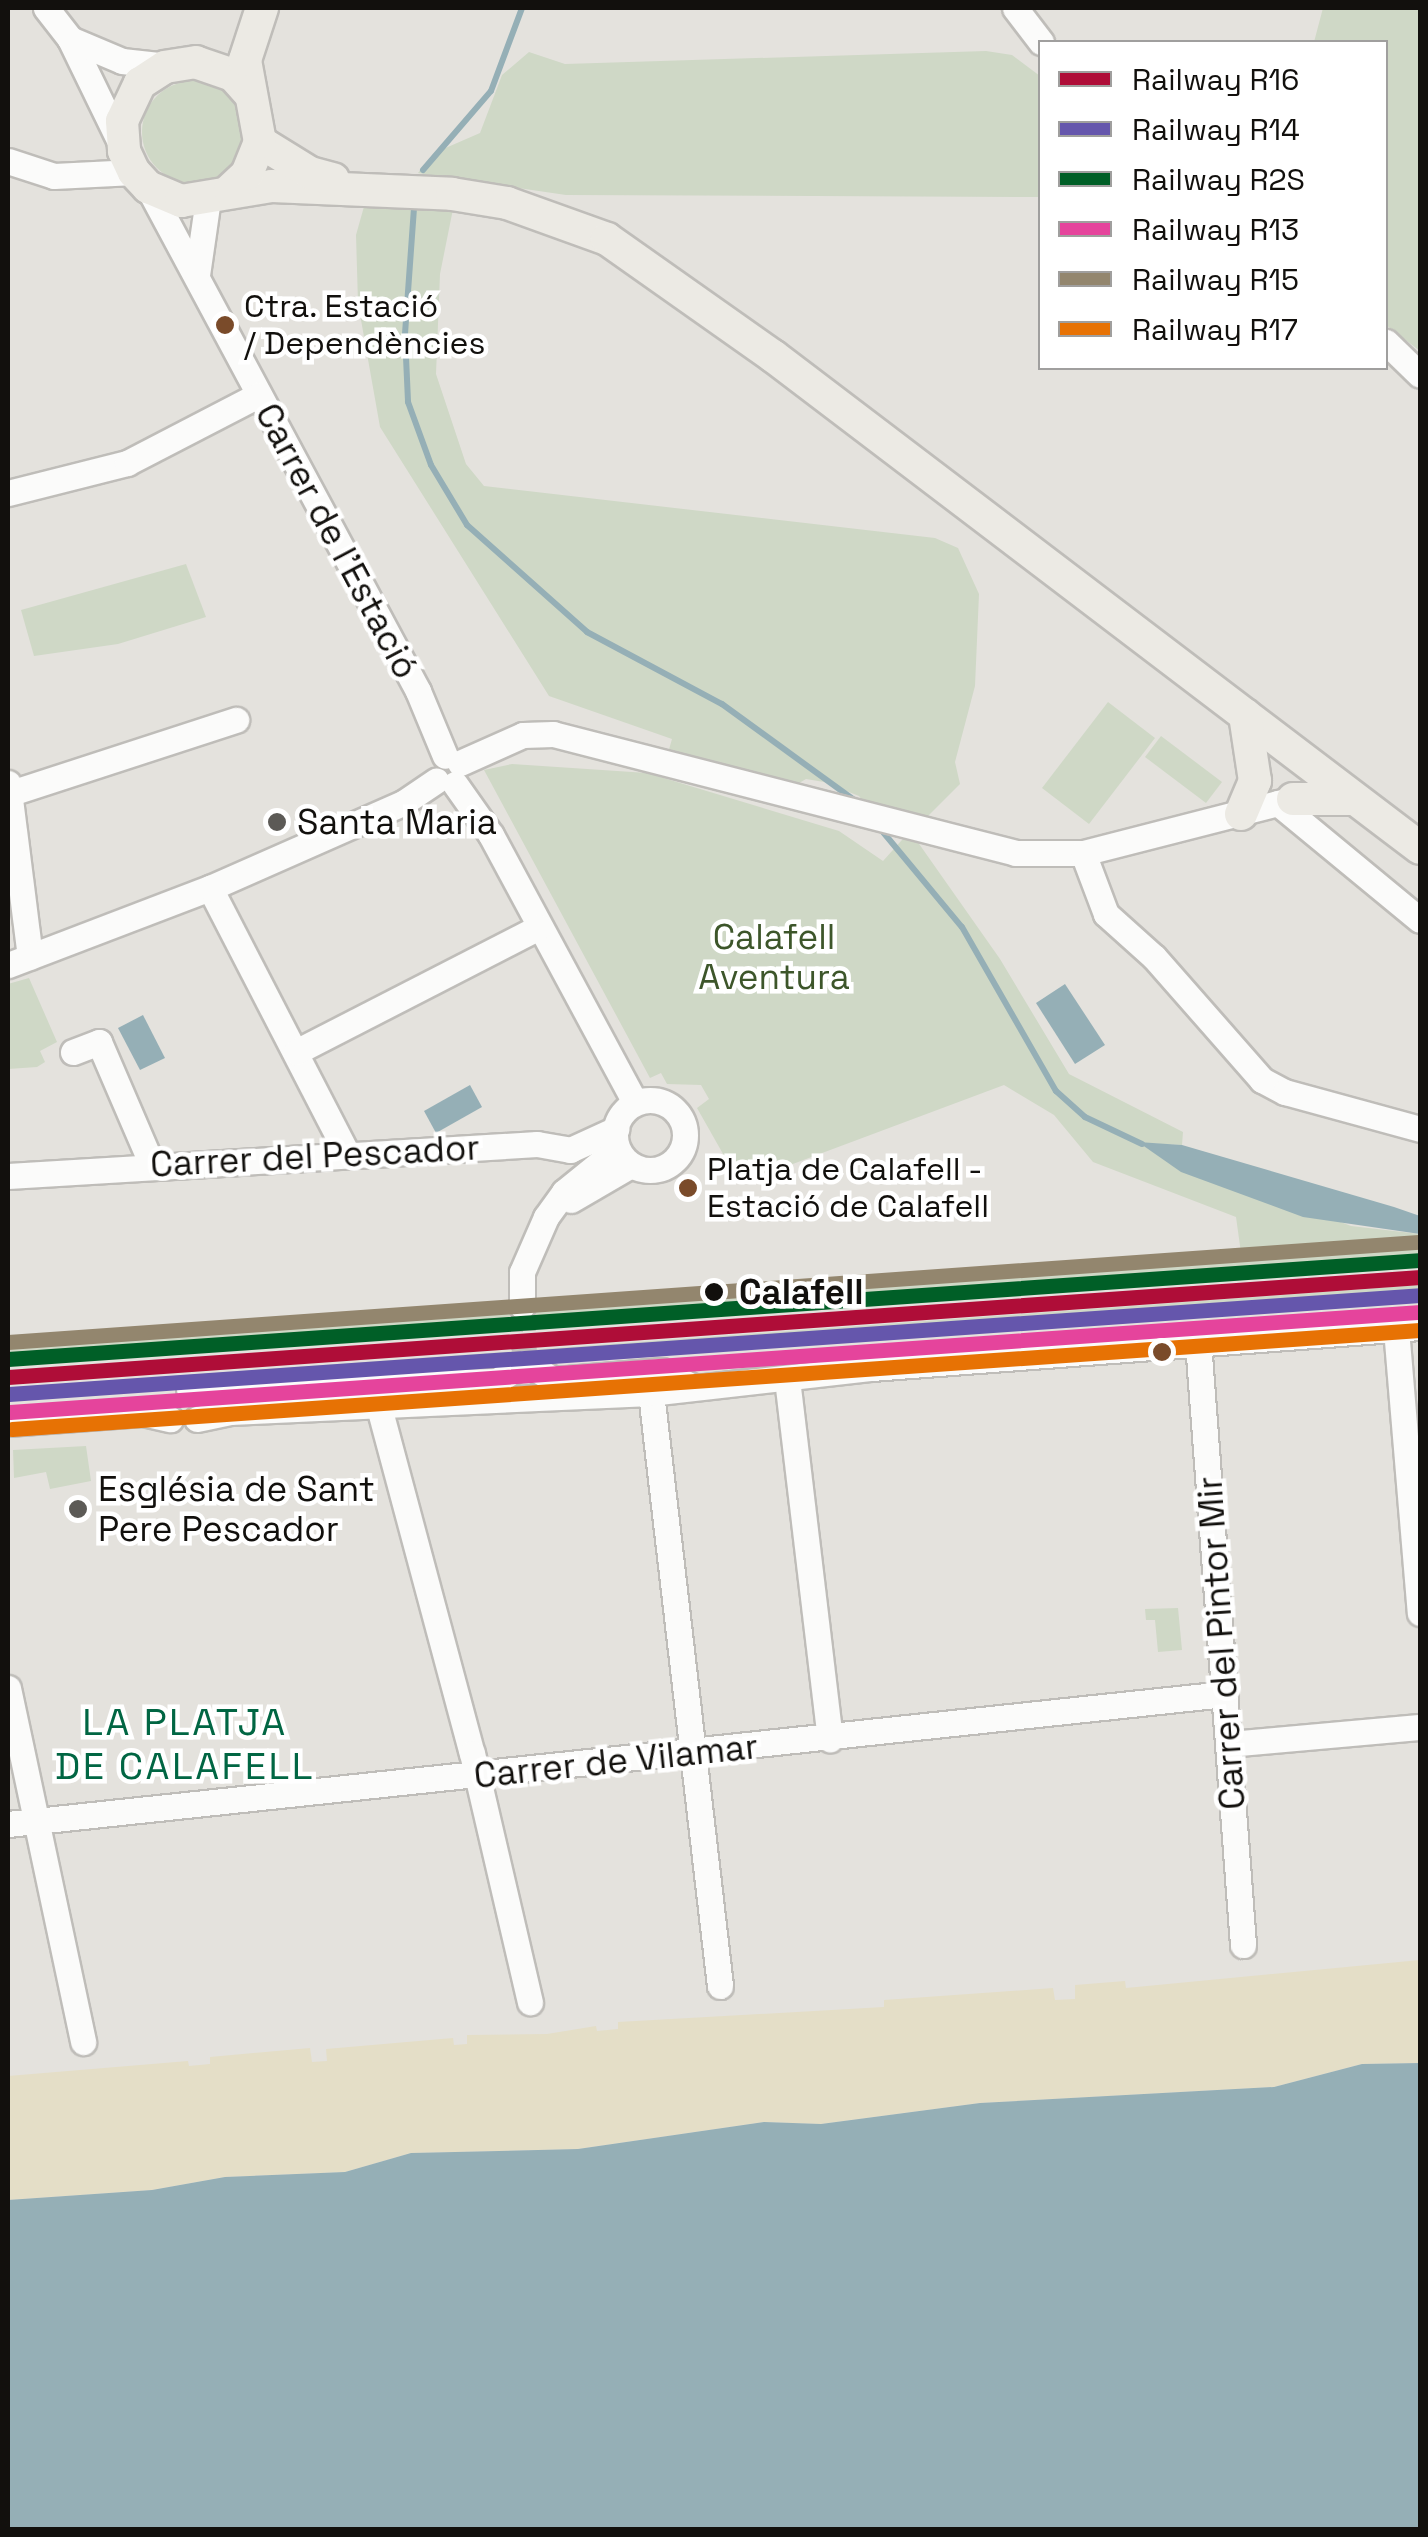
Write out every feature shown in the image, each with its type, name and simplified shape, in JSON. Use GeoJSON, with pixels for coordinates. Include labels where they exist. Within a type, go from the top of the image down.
{"type":"FeatureCollection","features":[{"type":"Feature","properties":{"kind":"main road"},"geometry":{"type":"LineString","coordinates":[[249,8],[182,64],[130,98],[122,122],[136,170],[180,201],[219,195],[376,188],[452,194],[562,219],[666,276],[1420,848]]}},
{"type":"Feature","properties":{"kind":"main road"},"geometry":{"type":"LineString","coordinates":[[219,195],[247,174],[260,142],[249,93],[248,37],[262,8]]}},
{"type":"Feature","properties":{"kind":"main road"},"geometry":{"type":"LineString","coordinates":[[182,64],[233,75],[249,93]]}},
{"type":"Feature","properties":{"kind":"main road"},"geometry":{"type":"LineString","coordinates":[[260,142],[310,173],[376,188]]}},
{"type":"Feature","properties":{"kind":"main road"},"geometry":{"type":"LineString","coordinates":[[1241,814],[1255,781],[1245,715]]}},
{"type":"Feature","properties":{"kind":"main road"},"geometry":{"type":"LineString","coordinates":[[1286,801],[1355,799]]}},
{"type":"Feature","properties":{"kind":"street","name":"Carrer de l'Estació"},"geometry":{"type":"LineString","coordinates":[[46,8],[70,39],[136,170],[197,275],[425,704],[449,771],[491,835],[635,1102]]}},
{"type":"Feature","properties":{"kind":"street"},"geometry":{"type":"LineString","coordinates":[[1015,8],[1039,40]]}},
{"type":"Feature","properties":{"kind":"street"},"geometry":{"type":"LineString","coordinates":[[70,39],[122,61],[182,64]]}},
{"type":"Feature","properties":{"kind":"street"},"geometry":{"type":"LineString","coordinates":[[8,161],[54,176],[136,170]]}},
{"type":"Feature","properties":{"kind":"street"},"geometry":{"type":"LineString","coordinates":[[197,275],[219,195]]}},
{"type":"Feature","properties":{"kind":"street"},"geometry":{"type":"LineString","coordinates":[[1388,344],[1419,371]]}},
{"type":"Feature","properties":{"kind":"street"},"geometry":{"type":"LineString","coordinates":[[8,493],[128,463],[258,395]]}},
{"type":"Feature","properties":{"kind":"street"},"geometry":{"type":"LineString","coordinates":[[236,720],[8,790],[19,961],[210,888],[402,803],[449,771],[523,735],[554,734],[994,852],[1084,853],[1286,801],[1420,920]]}},
{"type":"Feature","properties":{"kind":"street"},"geometry":{"type":"LineString","coordinates":[[1084,853],[1106,914],[1154,957],[1262,1080],[1285,1092],[1420,1129]]}},
{"type":"Feature","properties":{"kind":"street"},"geometry":{"type":"LineString","coordinates":[[210,888],[347,1153]]}},
{"type":"Feature","properties":{"kind":"street"},"geometry":{"type":"LineString","coordinates":[[296,1052],[539,927]]}},
{"type":"Feature","properties":{"kind":"street"},"geometry":{"type":"LineString","coordinates":[[73,1052],[99,1042],[152,1164]]}},
{"type":"Feature","properties":{"kind":"street"},"geometry":{"type":"LineString","coordinates":[[522,1306],[522,1272],[546,1217],[564,1192],[622,1148],[635,1102],[671,1106],[686,1134],[682,1151],[666,1168],[622,1148]]}},
{"type":"Feature","properties":{"kind":"street","name":"Carrer del Pescador"},"geometry":{"type":"LineString","coordinates":[[8,1176],[152,1164],[548,1143],[570,1150],[622,1148]]}},
{"type":"Feature","properties":{"kind":"street"},"geometry":{"type":"LineString","coordinates":[[8,1423],[160,1411],[172,1391],[196,1404],[230,1412],[651,1394],[1198,1342],[1408,1328],[1420,1612]]}},
{"type":"Feature","properties":{"kind":"street","name":"Carrer del Pintor Mir"},"geometry":{"type":"LineString","coordinates":[[1198,1342],[1243,1944]]}},
{"type":"Feature","properties":{"kind":"street"},"geometry":{"type":"LineString","coordinates":[[196,1404],[497,1382],[525,1362],[555,1380],[662,1371],[693,1387]]}},
{"type":"Feature","properties":{"kind":"street"},"geometry":{"type":"LineString","coordinates":[[787,1379],[830,1739]]}},
{"type":"Feature","properties":{"kind":"street"},"geometry":{"type":"LineString","coordinates":[[651,1394],[720,1986]]}},
{"type":"Feature","properties":{"kind":"street"},"geometry":{"type":"LineString","coordinates":[[379,1407],[530,2002]]}},
{"type":"Feature","properties":{"kind":"street"},"geometry":{"type":"LineString","coordinates":[[8,1688],[83,2042]]}},
{"type":"Feature","properties":{"kind":"street","name":"Carrer de Vilamar"},"geometry":{"type":"LineString","coordinates":[[8,1824],[473,1774],[692,1756],[1225,1694]]}},
{"type":"Feature","properties":{"kind":"street"},"geometry":{"type":"LineString","coordinates":[[1229,1744],[1420,1727]]}},
{"type":"Feature","properties":{"kind":"green space"},"geometry":{"type":"Polygon","coordinates":[[[1323,8],[1420,8],[1420,351],[1388,327],[1388,40],[1315,40],[1323,8]]]}},
{"type":"Feature","properties":{"kind":"green space"},"geometry":{"type":"Polygon","coordinates":[[[986,51],[1012,55],[1038,74],[1038,197],[566,195],[418,173],[434,153],[480,133],[502,75],[529,52],[565,64],[986,51]]]}},
{"type":"Feature","properties":{"kind":"green space"},"geometry":{"type":"Polygon","coordinates":[[[193,81],[222,89],[236,103],[244,132],[236,161],[222,175],[193,183],[164,175],[150,161],[142,132],[150,103],[164,89],[193,81]]]}},
{"type":"Feature","properties":{"kind":"green space"},"geometry":{"type":"Polygon","coordinates":[[[365,203],[453,209],[440,274],[436,374],[466,464],[484,486],[935,538],[958,548],[979,594],[975,686],[955,762],[960,784],[922,822],[869,809],[859,796],[824,782],[806,779],[789,789],[668,753],[672,739],[549,696],[380,427],[358,303],[356,235],[365,203]]]}},
{"type":"Feature","properties":{"kind":"green space"},"geometry":{"type":"Polygon","coordinates":[[[186,564],[206,617],[118,644],[34,656],[21,610],[186,564]]]}},
{"type":"Feature","properties":{"kind":"green space"},"geometry":{"type":"Polygon","coordinates":[[[1108,702],[1155,738],[1089,824],[1042,788],[1108,702]]]}},
{"type":"Feature","properties":{"kind":"green space"},"geometry":{"type":"Polygon","coordinates":[[[1161,736],[1222,782],[1206,803],[1145,757],[1161,736]]]}},
{"type":"Feature","properties":{"kind":"green space","name":"Calafell Aventura"},"geometry":{"type":"Polygon","coordinates":[[[512,764],[647,773],[839,831],[883,861],[910,831],[1000,959],[1069,1074],[1183,1132],[1182,1145],[1140,1143],[1351,1226],[1420,1234],[1420,1258],[8,1355],[8,1346],[1241,1253],[1236,1217],[1093,1162],[1054,1115],[1004,1085],[750,1180],[735,1175],[697,1108],[709,1099],[701,1085],[667,1084],[661,1073],[650,1078],[484,770],[512,764]]]}},
{"type":"Feature","properties":{"kind":"green space"},"geometry":{"type":"Polygon","coordinates":[[[29,978],[57,1042],[40,1051],[45,1062],[37,1067],[8,1069],[8,984],[29,978]]]}},
{"type":"Feature","properties":{"kind":"green space"},"geometry":{"type":"Polygon","coordinates":[[[1420,1285],[1420,1301],[1411,1295],[8,1398],[8,1388],[1420,1285]]]}},
{"type":"Feature","properties":{"kind":"green space"},"geometry":{"type":"Polygon","coordinates":[[[86,1446],[91,1481],[50,1489],[46,1472],[14,1478],[13,1450],[86,1446]]]}},
{"type":"Feature","properties":{"kind":"green space"},"geometry":{"type":"Polygon","coordinates":[[[1178,1608],[1182,1650],[1158,1652],[1155,1620],[1146,1620],[1145,1609],[1178,1608]]]}},
{"type":"Feature","properties":{"kind":"sand"},"geometry":{"type":"Polygon","coordinates":[[[1420,1960],[1420,2063],[1362,2064],[1274,2087],[980,2103],[821,2124],[764,2122],[578,2149],[411,2153],[345,2172],[225,2177],[152,2190],[8,2200],[8,2076],[188,2061],[189,2066],[210,2064],[210,2057],[310,2048],[312,2062],[327,2061],[326,2049],[453,2038],[454,2045],[467,2044],[467,2035],[547,2034],[596,2026],[597,2031],[618,2029],[618,2022],[884,2007],[884,2000],[1053,1988],[1055,2000],[1075,1999],[1075,1985],[1125,1981],[1126,1988],[1420,1960]]]}},
{"type":"Feature","properties":{"kind":"water"},"geometry":{"type":"Polygon","coordinates":[[[1065,984],[1105,1045],[1075,1064],[1036,1003],[1065,984]]]}},
{"type":"Feature","properties":{"kind":"water"},"geometry":{"type":"Polygon","coordinates":[[[143,1015],[165,1058],[140,1070],[118,1028],[143,1015]]]}},
{"type":"Feature","properties":{"kind":"water"},"geometry":{"type":"Polygon","coordinates":[[[470,1085],[482,1107],[436,1133],[424,1111],[470,1085]]]}},
{"type":"Feature","properties":{"kind":"water"},"geometry":{"type":"Polygon","coordinates":[[[1138,1142],[1182,1145],[1394,1207],[1420,1216],[1420,1234],[1303,1217],[1181,1172],[1138,1142]]]}},
{"type":"Feature","properties":{"kind":"water"},"geometry":{"type":"Polygon","coordinates":[[[1420,2063],[1420,2529],[8,2529],[8,2200],[152,2190],[225,2177],[345,2172],[411,2153],[578,2149],[764,2122],[821,2124],[980,2103],[1274,2087],[1362,2064],[1420,2063]]]}},
{"type":"Feature","properties":{"kind":"waterway"},"geometry":{"type":"LineString","coordinates":[[423,170],[491,91],[522,8]]}},
{"type":"Feature","properties":{"kind":"waterway"},"geometry":{"type":"LineString","coordinates":[[414,208],[405,335],[408,402],[431,465],[467,525],[587,632],[722,704],[865,808]]}},
{"type":"Feature","properties":{"kind":"waterway"},"geometry":{"type":"LineString","coordinates":[[878,826],[962,927],[1056,1091],[1085,1117],[1142,1144]]}},
{"type":"Feature","properties":{"kind":"tunnel"},"geometry":{"type":"LineString","coordinates":[[522,1306],[525,1363]]}},
{"type":"Feature","properties":{"kind":"rail line","name":"R15"},"geometry":{"type":"LineString","coordinates":[[8,1342],[1418,1242]]}},
{"type":"Feature","properties":{"kind":"rail line","name":"R2S"},"geometry":{"type":"LineString","coordinates":[[8,1359],[1419,1260]]}},
{"type":"Feature","properties":{"kind":"rail line","name":"R16"},"geometry":{"type":"LineString","coordinates":[[8,1377],[1420,1277]]}},
{"type":"Feature","properties":{"kind":"rail line","name":"R14"},"geometry":{"type":"LineString","coordinates":[[9,1394],[1420,1295]]}},
{"type":"Feature","properties":{"kind":"rail line","name":"R13"},"geometry":{"type":"LineString","coordinates":[[10,1412],[1420,1312]]}},
{"type":"Feature","properties":{"kind":"rail line","name":"R17"},"geometry":{"type":"LineString","coordinates":[[12,1429],[1420,1330]]}},
{"type":"Feature","properties":{"kind":"place","name":"Ctra. Estació / Dependències"},"geometry":{"type":"Point","coordinates":[225,325]}},
{"type":"Feature","properties":{"kind":"place","name":"Santa Maria"},"geometry":{"type":"Point","coordinates":[277,822]}},
{"type":"Feature","properties":{"kind":"place","name":"Platja de Calafell - Estació de Calafell"},"geometry":{"type":"Point","coordinates":[688,1188]}},
{"type":"Feature","properties":{"kind":"place","name":"Calafell"},"geometry":{"type":"Point","coordinates":[714,1292]}},
{"type":"Feature","properties":{"kind":"place","name":"Església de Sant Pere Pescador"},"geometry":{"type":"Point","coordinates":[78,1509]}},
{"type":"Feature","properties":{"kind":"district","name":"LA PLATJA DE CALAFELL"},"geometry":{"type":"Point","coordinates":[185,1745]}}]}
